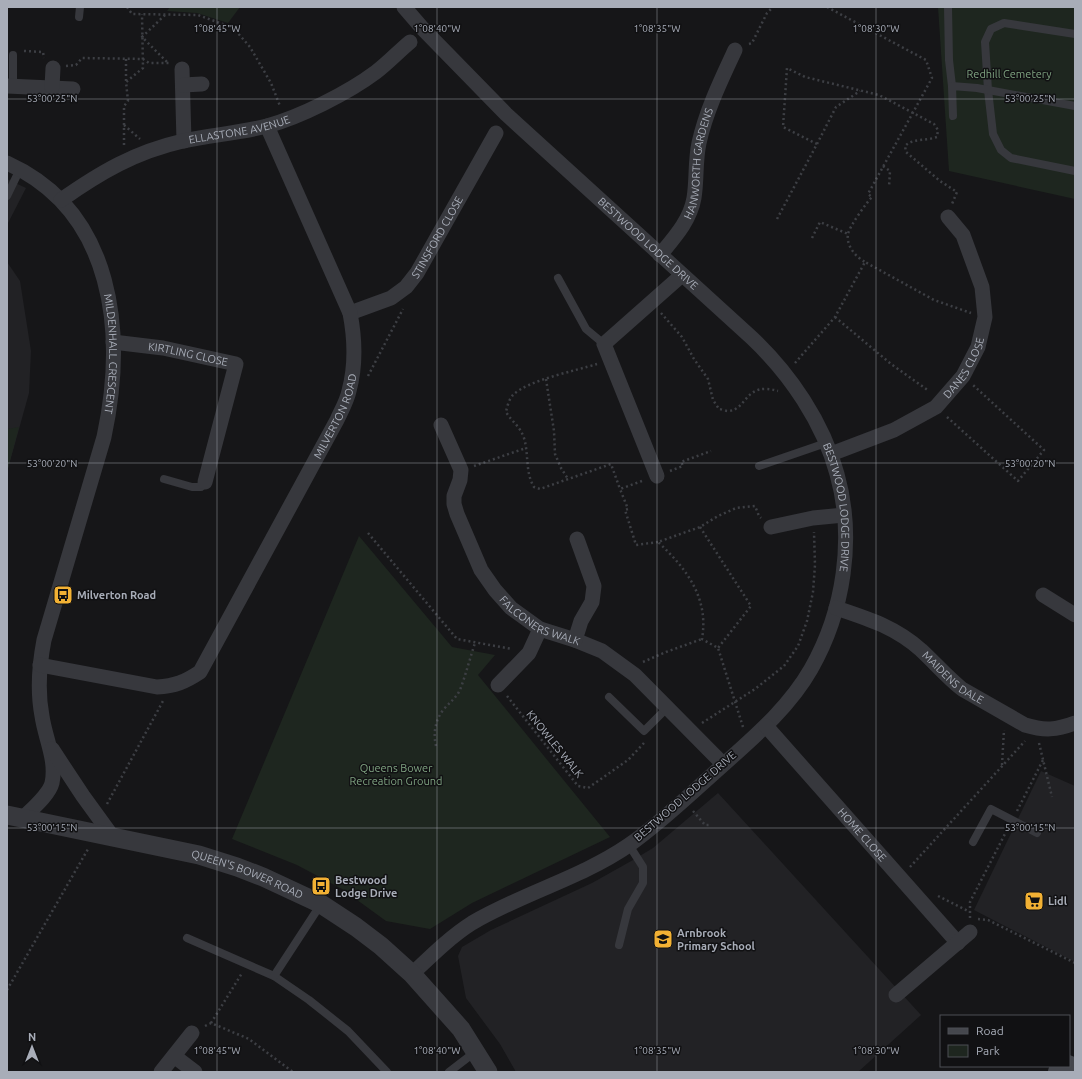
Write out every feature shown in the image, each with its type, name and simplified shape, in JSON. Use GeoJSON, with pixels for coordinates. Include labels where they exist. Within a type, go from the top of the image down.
{"type":"FeatureCollection","features":[{"type":"Feature","properties":{"kind":"street","name":"BESTWOOD LODGE DRIVE"},"geometry":{"type":"LineString","coordinates":[[404,7],[423,29],[506,114],[762,348],[785,374],[805,404],[828,448],[839,480],[844,515],[845,545],[844,568],[836,608],[826,638],[811,670],[790,701],[766,726],[658,823],[629,845],[585,870],[504,906],[472,923],[451,938],[412,974]]}},
{"type":"Feature","properties":{"kind":"street","name":"ELLASTONE AVENUE"},"geometry":{"type":"LineString","coordinates":[[61,200],[98,174],[123,161],[152,149],[184,141],[267,126],[319,105],[357,85],[376,72],[410,42]]}},
{"type":"Feature","properties":{"kind":"street","name":"HANWORTH GARDENS"},"geometry":{"type":"LineString","coordinates":[[660,255],[684,226],[690,212],[694,199],[698,145],[703,127],[717,87],[721,63],[735,50]]}},
{"type":"Feature","properties":{"kind":"street"},"geometry":{"type":"LineString","coordinates":[[52,87],[53,68]]}},
{"type":"Feature","properties":{"kind":"street"},"geometry":{"type":"LineString","coordinates":[[182,69],[184,141]]}},
{"type":"Feature","properties":{"kind":"street"},"geometry":{"type":"LineString","coordinates":[[183,85],[202,84]]}},
{"type":"Feature","properties":{"kind":"street"},"geometry":{"type":"LineString","coordinates":[[10,86],[73,89]]}},
{"type":"Feature","properties":{"kind":"street","name":"MILVERTON ROAD"},"geometry":{"type":"LineString","coordinates":[[40,665],[157,687],[170,687],[187,681],[200,672],[338,420],[349,392],[354,367],[355,340],[350,313],[267,126]]}},
{"type":"Feature","properties":{"kind":"street","name":"STINSFORD CLOSE"},"geometry":{"type":"LineString","coordinates":[[350,313],[391,298],[406,287],[417,273],[496,133]]}},
{"type":"Feature","properties":{"kind":"street","name":"MILDENHALL CRESCENT"},"geometry":{"type":"LineString","coordinates":[[13,166],[41,182],[61,200],[78,222],[92,244],[108,292],[113,342],[112,389],[104,437],[46,632],[40,665],[38,691],[53,771],[52,783],[49,790],[15,816]]}},
{"type":"Feature","properties":{"kind":"street","name":"DANES CLOSE"},"geometry":{"type":"LineString","coordinates":[[828,448],[894,430],[936,407],[963,376],[978,347],[985,317],[982,286],[963,235],[948,217]]}},
{"type":"Feature","properties":{"kind":"street"},"geometry":{"type":"LineString","coordinates":[[657,476],[604,344],[682,275]]}},
{"type":"Feature","properties":{"kind":"street","name":"KIRTLING CLOSE"},"geometry":{"type":"LineString","coordinates":[[113,342],[163,348],[236,364],[205,482]]}},
{"type":"Feature","properties":{"kind":"street"},"geometry":{"type":"LineString","coordinates":[[441,425],[461,470]]}},
{"type":"Feature","properties":{"kind":"street","name":"FALCONERS WALK"},"geometry":{"type":"LineString","coordinates":[[461,470],[460,480],[454,496],[454,504],[457,514],[481,570],[511,608],[540,629],[575,640],[602,651],[635,675],[723,764]]}},
{"type":"Feature","properties":{"kind":"street"},"geometry":{"type":"LineString","coordinates":[[771,527],[813,518],[844,515]]}},
{"type":"Feature","properties":{"kind":"street"},"geometry":{"type":"LineString","coordinates":[[575,640],[581,621],[592,602],[594,586],[577,539]]}},
{"type":"Feature","properties":{"kind":"street"},"geometry":{"type":"LineString","coordinates":[[1043,595],[1075,615]]}},
{"type":"Feature","properties":{"kind":"street","name":"MAIDENS DALE"},"geometry":{"type":"LineString","coordinates":[[836,608],[871,619],[891,628],[921,650],[958,686],[1025,725],[1036,728],[1059,729],[1075,723]]}},
{"type":"Feature","properties":{"kind":"street"},"geometry":{"type":"LineString","coordinates":[[498,685],[529,653],[540,629]]}},
{"type":"Feature","properties":{"kind":"street","name":"HOME CLOSE"},"geometry":{"type":"LineString","coordinates":[[766,726],[958,943]]}},
{"type":"Feature","properties":{"kind":"street","name":"MILDENHALL CRESCENT"},"geometry":{"type":"LineString","coordinates":[[49,745],[112,836]]}},
{"type":"Feature","properties":{"kind":"street","name":"QUEEN'S BOWER ROAD"},"geometry":{"type":"LineString","coordinates":[[15,816],[199,855],[263,877],[321,904],[356,927],[412,974],[461,1028],[488,1072]]}},
{"type":"Feature","properties":{"kind":"street"},"geometry":{"type":"LineString","coordinates":[[896,995],[970,932]]}},
{"type":"Feature","properties":{"kind":"street"},"geometry":{"type":"LineString","coordinates":[[161,1072],[192,1033]]}},
{"type":"Feature","properties":{"kind":"street"},"geometry":{"type":"LineString","coordinates":[[174,1056],[195,1072]]}},
{"type":"Feature","properties":{"kind":"lane"},"geometry":{"type":"LineString","coordinates":[[79,16],[80,7]]}},
{"type":"Feature","properties":{"kind":"lane"},"geometry":{"type":"LineString","coordinates":[[948,7],[952,116]]}},
{"type":"Feature","properties":{"kind":"lane"},"geometry":{"type":"LineString","coordinates":[[1075,34],[1004,23],[991,29],[985,42],[993,134],[1001,150],[1011,158],[1075,172]]}},
{"type":"Feature","properties":{"kind":"lane"},"geometry":{"type":"LineString","coordinates":[[10,86],[13,55]]}},
{"type":"Feature","properties":{"kind":"lane"},"geometry":{"type":"LineString","coordinates":[[952,86],[988,90],[1075,106]]}},
{"type":"Feature","properties":{"kind":"lane"},"geometry":{"type":"LineString","coordinates":[[7,196],[13,166]]}},
{"type":"Feature","properties":{"kind":"lane"},"geometry":{"type":"LineString","coordinates":[[558,278],[586,329],[604,344]]}},
{"type":"Feature","properties":{"kind":"lane"},"geometry":{"type":"LineString","coordinates":[[759,466],[828,448]]}},
{"type":"Feature","properties":{"kind":"lane"},"geometry":{"type":"LineString","coordinates":[[164,479],[192,487],[201,487],[205,482]]}},
{"type":"Feature","properties":{"kind":"lane"},"geometry":{"type":"LineString","coordinates":[[609,697],[644,731],[667,708]]}},
{"type":"Feature","properties":{"kind":"lane"},"geometry":{"type":"LineString","coordinates":[[973,842],[990,809],[1037,833]]}},
{"type":"Feature","properties":{"kind":"lane"},"geometry":{"type":"LineString","coordinates":[[619,945],[628,909],[643,883],[643,867],[629,845]]}},
{"type":"Feature","properties":{"kind":"lane"},"geometry":{"type":"LineString","coordinates":[[274,976],[321,904]]}},
{"type":"Feature","properties":{"kind":"lane"},"geometry":{"type":"LineString","coordinates":[[187,938],[274,976],[309,1000],[348,1031],[387,1072]]}},
{"type":"Feature","properties":{"kind":"lane"},"geometry":{"type":"LineString","coordinates":[[449,1072],[476,1052]]}},
{"type":"Feature","properties":{"kind":"path"},"geometry":{"type":"LineString","coordinates":[[126,7],[132,14],[198,15],[219,22],[236,31],[250,47],[260,62],[271,83],[286,119]]}},
{"type":"Feature","properties":{"kind":"path"},"geometry":{"type":"LineString","coordinates":[[752,43],[767,13],[773,7]]}},
{"type":"Feature","properties":{"kind":"path"},"geometry":{"type":"LineString","coordinates":[[827,7],[926,60],[932,78],[868,194],[872,196],[848,234],[850,247],[858,258],[934,300],[985,317]]}},
{"type":"Feature","properties":{"kind":"path"},"geometry":{"type":"LineString","coordinates":[[126,82],[143,68],[142,14]]}},
{"type":"Feature","properties":{"kind":"path"},"geometry":{"type":"LineString","coordinates":[[142,37],[165,15]]}},
{"type":"Feature","properties":{"kind":"path"},"geometry":{"type":"LineString","coordinates":[[142,37],[167,63]]}},
{"type":"Feature","properties":{"kind":"path"},"geometry":{"type":"LineString","coordinates":[[21,51],[43,52],[45,64],[53,68],[76,64],[82,58],[143,59],[149,63],[158,63]]}},
{"type":"Feature","properties":{"kind":"path"},"geometry":{"type":"LineString","coordinates":[[123,161],[124,106],[128,101],[126,59]]}},
{"type":"Feature","properties":{"kind":"path"},"geometry":{"type":"LineString","coordinates":[[817,144],[783,127],[787,68],[805,77],[879,95],[934,124],[938,130],[937,138],[909,142],[905,146],[906,152],[940,181],[957,192],[948,217]]}},
{"type":"Feature","properties":{"kind":"path"},"geometry":{"type":"LineString","coordinates":[[777,219],[836,107],[860,91]]}},
{"type":"Feature","properties":{"kind":"path"},"geometry":{"type":"LineString","coordinates":[[124,125],[152,149]]}},
{"type":"Feature","properties":{"kind":"path"},"geometry":{"type":"LineString","coordinates":[[883,166],[890,170],[889,186]]}},
{"type":"Feature","properties":{"kind":"path"},"geometry":{"type":"LineString","coordinates":[[812,238],[820,222],[848,234]]}},
{"type":"Feature","properties":{"kind":"path"},"geometry":{"type":"LineString","coordinates":[[785,374],[835,318],[866,262]]}},
{"type":"Feature","properties":{"kind":"path"},"geometry":{"type":"LineString","coordinates":[[349,392],[363,386],[411,294],[406,287]]}},
{"type":"Feature","properties":{"kind":"path"},"geometry":{"type":"LineString","coordinates":[[651,302],[682,337],[694,359],[708,379],[713,400],[719,408],[728,411],[737,408],[749,396],[758,390],[768,388],[785,393],[794,387]]}},
{"type":"Feature","properties":{"kind":"path"},"geometry":{"type":"LineString","coordinates":[[835,318],[891,364],[934,394],[936,407],[1018,481],[1044,450],[963,376]]}},
{"type":"Feature","properties":{"kind":"path"},"geometry":{"type":"LineString","coordinates":[[611,360],[529,384],[512,395],[506,412],[518,425],[524,437],[530,480],[534,487],[540,488],[611,464],[628,509],[625,510],[636,545],[658,542],[700,527],[718,516],[736,508],[755,506],[759,516],[771,527]]}},
{"type":"Feature","properties":{"kind":"path"},"geometry":{"type":"LineString","coordinates":[[546,379],[554,431],[555,454],[568,479]]}},
{"type":"Feature","properties":{"kind":"path"},"geometry":{"type":"LineString","coordinates":[[461,470],[526,448]]}},
{"type":"Feature","properties":{"kind":"path"},"geometry":{"type":"LineString","coordinates":[[620,489],[683,466],[681,462],[711,451]]}},
{"type":"Feature","properties":{"kind":"path"},"geometry":{"type":"LineString","coordinates":[[690,731],[755,689],[784,666],[798,646],[807,620],[813,592],[815,565],[813,518]]}},
{"type":"Feature","properties":{"kind":"path"},"geometry":{"type":"LineString","coordinates":[[700,527],[751,606],[718,648]]}},
{"type":"Feature","properties":{"kind":"path"},"geometry":{"type":"LineString","coordinates":[[368,533],[457,639],[529,653]]}},
{"type":"Feature","properties":{"kind":"path"},"geometry":{"type":"LineString","coordinates":[[658,542],[676,559],[696,589],[703,617],[704,626],[702,639]]}},
{"type":"Feature","properties":{"kind":"path"},"geometry":{"type":"LineString","coordinates":[[651,658],[702,639],[718,648],[745,732],[747,743]]}},
{"type":"Feature","properties":{"kind":"path"},"geometry":{"type":"LineString","coordinates":[[436,746],[434,727],[444,709],[459,691],[476,643]]}},
{"type":"Feature","properties":{"kind":"path","name":"KNOWLES WALK"},"geometry":{"type":"LineString","coordinates":[[498,685],[578,786],[588,788],[628,760]]}},
{"type":"Feature","properties":{"kind":"path"},"geometry":{"type":"LineString","coordinates":[[99,819],[170,687]]}},
{"type":"Feature","properties":{"kind":"path"},"geometry":{"type":"LineString","coordinates":[[1002,766],[1004,713]]}},
{"type":"Feature","properties":{"kind":"path"},"geometry":{"type":"LineString","coordinates":[[1036,728],[1052,797]]}},
{"type":"Feature","properties":{"kind":"path"},"geometry":{"type":"LineString","coordinates":[[900,877],[1036,728]]}},
{"type":"Feature","properties":{"kind":"path"},"geometry":{"type":"LineString","coordinates":[[1043,760],[970,902],[970,922],[976,918],[988,920],[1075,963]]}},
{"type":"Feature","properties":{"kind":"path"},"geometry":{"type":"LineString","coordinates":[[685,799],[705,825],[711,825]]}},
{"type":"Feature","properties":{"kind":"path"},"geometry":{"type":"LineString","coordinates":[[7,990],[80,862]]}},
{"type":"Feature","properties":{"kind":"path"},"geometry":{"type":"LineString","coordinates":[[192,1033],[212,1023],[247,964]]}},
{"type":"Feature","properties":{"kind":"path"},"geometry":{"type":"LineString","coordinates":[[212,1023],[249,1039],[293,1072]]}},
{"type":"Feature","properties":{"kind":"shaded area"},"geometry":{"type":"Polygon","coordinates":[[[7,179],[26,188],[7,225],[7,179]]]}},
{"type":"Feature","properties":{"kind":"shaded area"},"geometry":{"type":"Polygon","coordinates":[[[7,262],[20,281],[31,351],[29,393],[7,472],[7,262]]]}},
{"type":"Feature","properties":{"kind":"shaded area"},"geometry":{"type":"Polygon","coordinates":[[[1041,771],[1075,786],[1075,962],[974,910],[1041,771]]]}},
{"type":"Feature","properties":{"kind":"shaded area","name":"Arnbrook Primary School"},"geometry":{"type":"Polygon","coordinates":[[[718,793],[921,1015],[858,1072],[516,1072],[500,1044],[466,998],[458,956],[462,947],[491,930],[592,883],[653,848],[718,793]]]}},
{"type":"Feature","properties":{"kind":"green space"},"geometry":{"type":"Polygon","coordinates":[[[170,7],[240,7],[228,23],[197,13],[167,11],[170,7]]]}},
{"type":"Feature","properties":{"kind":"green space","name":"Redhill Cemetery"},"geometry":{"type":"Polygon","coordinates":[[[938,7],[1075,7],[1075,199],[949,171],[938,7]]]}},
{"type":"Feature","properties":{"kind":"green space"},"geometry":{"type":"Polygon","coordinates":[[[19,427],[7,472],[7,429],[19,427]]]}},
{"type":"Feature","properties":{"kind":"green space","name":"Queens Bower Recreation Ground"},"geometry":{"type":"Polygon","coordinates":[[[359,536],[452,647],[495,655],[478,675],[610,837],[472,903],[430,929],[386,921],[342,889],[297,865],[232,839],[359,536]]]}},
{"type":"Feature","properties":{"kind":"place","name":"Milverton Road"},"geometry":{"type":"Point","coordinates":[63,595]}},
{"type":"Feature","properties":{"kind":"place","name":"Bestwood Lodge Drive"},"geometry":{"type":"Point","coordinates":[321,886]}},
{"type":"Feature","properties":{"kind":"place","name":"Lidl"},"geometry":{"type":"Point","coordinates":[1034,901]}},
{"type":"Feature","properties":{"kind":"place","name":"Arnbrook Primary School"},"geometry":{"type":"Point","coordinates":[663,939]}}]}
